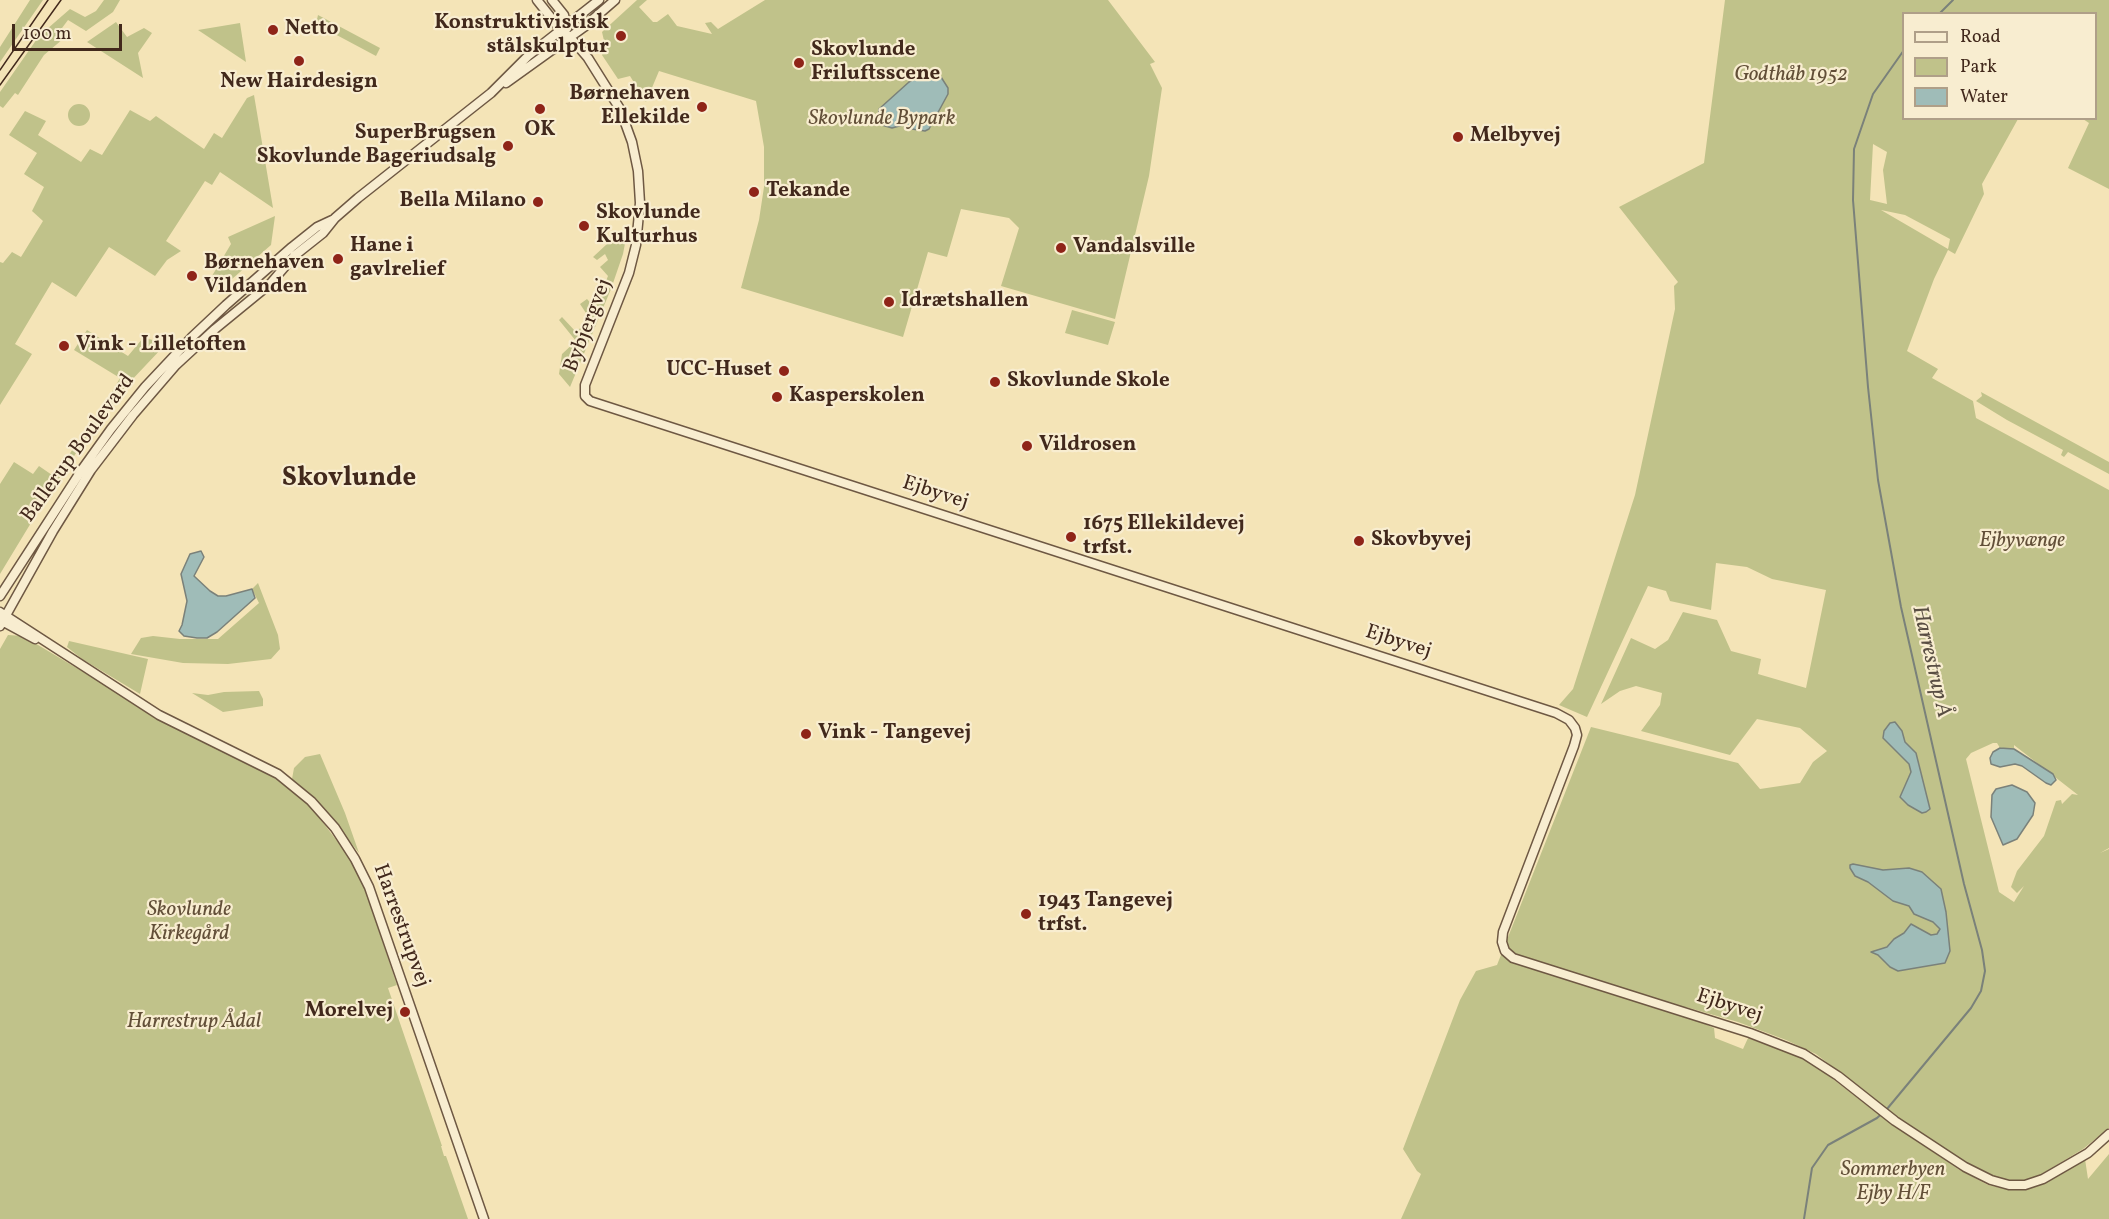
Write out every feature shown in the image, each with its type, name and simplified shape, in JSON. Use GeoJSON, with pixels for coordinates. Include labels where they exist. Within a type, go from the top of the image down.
{"type":"FeatureCollection","features":[{"type":"Feature","properties":{"kind":"street"},"geometry":{"type":"LineString","coordinates":[[537,0],[563,27]]}},
{"type":"Feature","properties":{"kind":"street"},"geometry":{"type":"LineString","coordinates":[[552,0],[564,15],[563,27]]}},
{"type":"Feature","properties":{"kind":"street","name":"Ballerup Boulevard"},"geometry":{"type":"LineString","coordinates":[[2,619],[79,488],[132,415],[176,365],[270,284],[294,256],[323,233],[335,218],[491,93],[529,55],[599,0]]}},
{"type":"Feature","properties":{"kind":"street","name":"Ballerup Boulevard"},"geometry":{"type":"LineString","coordinates":[[491,93],[518,76],[615,0]]}},
{"type":"Feature","properties":{"kind":"street","name":"Bybjergvej"},"geometry":{"type":"LineString","coordinates":[[563,27],[602,78],[624,116],[638,171],[640,194],[636,245],[628,273],[591,368],[584,390],[585,396]]}},
{"type":"Feature","properties":{"kind":"street","name":"Ballerup Boulevard"},"geometry":{"type":"LineString","coordinates":[[0,596],[88,460],[145,387],[226,305],[317,226],[335,218]]}},
{"type":"Feature","properties":{"kind":"street","name":"Ejbyvej"},"geometry":{"type":"LineString","coordinates":[[585,396],[595,404],[1562,716],[1575,728],[1577,735],[1503,932],[1502,942],[1505,951],[1519,961],[1783,1044],[1820,1063],[1895,1121],[1965,1167],[1991,1180],[2008,1185],[2025,1185],[2043,1179],[2088,1153],[2109,1134]]}},
{"type":"Feature","properties":{"kind":"street","name":"Harrestrupvej"},"geometry":{"type":"LineString","coordinates":[[2,619],[57,650],[159,715],[278,774],[311,801],[335,828],[355,859],[369,887],[484,1219]]}},
{"type":"Feature","properties":{"kind":"green space"},"geometry":{"type":"Polygon","coordinates":[[[30,0],[43,0],[0,62],[0,47],[30,0]]]}},
{"type":"Feature","properties":{"kind":"green space"},"geometry":{"type":"Polygon","coordinates":[[[104,0],[120,0],[113,12],[86,31],[68,20],[62,28],[69,34],[44,55],[18,95],[15,93],[3,108],[0,106],[0,92],[39,36],[70,9],[85,17],[96,11],[104,0]]]}},
{"type":"Feature","properties":{"kind":"green space","name":"Skovlunde Bypark"},"geometry":{"type":"Polygon","coordinates":[[[637,0],[647,0],[639,7],[653,22],[657,22],[668,14],[677,26],[712,34],[705,23],[711,22],[718,29],[765,0],[1108,0],[1155,62],[1150,64],[1162,88],[1149,176],[1115,319],[1001,286],[1019,228],[1009,218],[961,209],[947,257],[928,252],[903,337],[741,288],[759,220],[764,187],[764,147],[756,101],[659,71],[646,102],[630,76],[618,79],[602,55],[605,45],[602,32],[637,0]]]}},
{"type":"Feature","properties":{"kind":"green space"},"geometry":{"type":"Polygon","coordinates":[[[1725,0],[2109,0],[2109,189],[2068,168],[2089,123],[2084,120],[2097,120],[2097,12],[1902,12],[1902,120],[2017,120],[1982,184],[1984,194],[1955,254],[1948,250],[1934,279],[1907,351],[1938,369],[1932,378],[1973,401],[1976,418],[2109,490],[2109,848],[2100,853],[2109,849],[2109,1128],[2083,1149],[2040,1175],[2027,1180],[2011,1181],[1991,1176],[1966,1163],[1903,1122],[1816,1054],[1738,1022],[1686,1007],[1681,1013],[1714,1028],[1715,1038],[1743,1049],[1748,1038],[1803,1058],[1883,1118],[1958,1169],[1988,1185],[2009,1190],[2038,1186],[2085,1159],[2088,1179],[2109,1154],[2109,1219],[1401,1219],[1421,1174],[1403,1149],[1460,1000],[1476,971],[1497,965],[1591,727],[1738,763],[1760,789],[1800,783],[1813,762],[1827,751],[1800,728],[1757,719],[1730,755],[1641,731],[1660,705],[1662,693],[1636,686],[1620,691],[1601,704],[1631,638],[1655,649],[1668,640],[1683,612],[1717,620],[1731,651],[1761,659],[1758,674],[1806,688],[1826,590],[1772,579],[1747,567],[1716,563],[1711,610],[1670,601],[1666,591],[1648,586],[1587,717],[1559,705],[1573,689],[1635,495],[1675,309],[1674,286],[1678,282],[1619,207],[1704,163],[1725,0]],[[1873,144],[1870,200],[1887,204],[1883,170],[1887,152],[1873,144]],[[1881,210],[1948,249],[1950,239],[1905,215],[1881,210]],[[1997,743],[1971,753],[1966,759],[1999,892],[2014,902],[2024,886],[2017,893],[2011,887],[2017,871],[2044,836],[2056,801],[2061,800],[2062,804],[2072,794],[2078,795],[2014,745],[2014,749],[2000,748],[1997,743]]]}},
{"type":"Feature","properties":{"kind":"green space"},"geometry":{"type":"Polygon","coordinates":[[[318,15],[380,48],[376,56],[316,24],[318,15]]]}},
{"type":"Feature","properties":{"kind":"green space"},"geometry":{"type":"Polygon","coordinates":[[[116,22],[127,37],[144,28],[152,33],[138,53],[143,78],[87,42],[116,22]]]}},
{"type":"Feature","properties":{"kind":"green space"},"geometry":{"type":"Polygon","coordinates":[[[240,23],[246,62],[198,30],[240,23]]]}},
{"type":"Feature","properties":{"kind":"green space"},"geometry":{"type":"Polygon","coordinates":[[[254,95],[273,208],[220,172],[212,185],[205,181],[166,241],[181,251],[167,260],[155,276],[109,247],[76,297],[52,282],[15,344],[32,354],[0,405],[0,262],[3,263],[12,252],[21,257],[43,221],[32,211],[44,187],[24,174],[37,153],[9,135],[25,111],[46,121],[38,135],[81,162],[90,149],[102,155],[130,110],[150,121],[156,116],[204,149],[214,133],[222,138],[247,98],[254,95]]]}},
{"type":"Feature","properties":{"kind":"green space"},"geometry":{"type":"Polygon","coordinates":[[[79,104],[87,107],[90,115],[87,123],[79,126],[71,123],[68,115],[71,107],[79,104]]]}},
{"type":"Feature","properties":{"kind":"green space"},"geometry":{"type":"Polygon","coordinates":[[[275,216],[271,245],[232,279],[229,276],[206,286],[231,244],[228,237],[275,216]]]}},
{"type":"Feature","properties":{"kind":"green space"},"geometry":{"type":"Polygon","coordinates":[[[621,231],[624,232],[626,238],[623,254],[611,289],[570,387],[559,374],[562,354],[576,341],[559,320],[562,317],[576,332],[590,319],[580,304],[587,299],[595,308],[608,276],[600,267],[608,260],[605,254],[597,260],[593,257],[621,231]]]}},
{"type":"Feature","properties":{"kind":"green space"},"geometry":{"type":"Polygon","coordinates":[[[1072,310],[1115,322],[1108,345],[1065,333],[1072,310]]]}},
{"type":"Feature","properties":{"kind":"green space"},"geometry":{"type":"Polygon","coordinates":[[[87,330],[128,356],[143,338],[163,342],[163,347],[128,384],[82,444],[0,574],[0,484],[14,462],[33,474],[39,466],[52,475],[57,472],[120,378],[74,350],[87,330]]]}},
{"type":"Feature","properties":{"kind":"green space"},"geometry":{"type":"Polygon","coordinates":[[[1981,392],[2109,462],[2109,474],[2068,452],[2064,457],[2061,455],[2063,450],[1976,401],[1982,396],[1981,392]]]}},
{"type":"Feature","properties":{"kind":"green space"},"geometry":{"type":"Polygon","coordinates":[[[258,583],[278,635],[280,649],[271,659],[228,664],[183,663],[131,654],[141,638],[153,636],[218,639],[259,603],[252,589],[258,583]]]}},
{"type":"Feature","properties":{"kind":"green space","name":"Harrestrup Ådal"},"geometry":{"type":"Polygon","coordinates":[[[8,635],[23,636],[182,731],[264,771],[290,787],[308,803],[350,858],[365,889],[397,985],[388,988],[444,1156],[446,1156],[468,1219],[0,1219],[0,649],[8,635]]]}},
{"type":"Feature","properties":{"kind":"green space"},"geometry":{"type":"Polygon","coordinates":[[[69,641],[148,659],[140,694],[82,659],[67,647],[69,641]]]}},
{"type":"Feature","properties":{"kind":"green space"},"geometry":{"type":"Polygon","coordinates":[[[259,691],[263,699],[263,706],[223,712],[192,693],[208,695],[259,691]]]}},
{"type":"Feature","properties":{"kind":"green space"},"geometry":{"type":"Polygon","coordinates":[[[320,754],[359,853],[315,798],[292,779],[294,768],[305,757],[320,754]]]}},
{"type":"Feature","properties":{"kind":"water"},"geometry":{"type":"Polygon","coordinates":[[[927,74],[941,77],[948,88],[948,94],[929,129],[925,131],[903,125],[892,128],[882,125],[878,120],[879,109],[909,82],[927,74]]]}},
{"type":"Feature","properties":{"kind":"water"},"geometry":{"type":"Polygon","coordinates":[[[201,551],[204,557],[194,576],[210,591],[218,596],[226,596],[252,589],[255,598],[207,638],[184,636],[179,631],[187,601],[181,574],[190,554],[201,551]]]}},
{"type":"Feature","properties":{"kind":"water"},"geometry":{"type":"Polygon","coordinates":[[[1895,722],[1902,731],[1905,742],[1916,753],[1930,809],[1926,812],[1922,813],[1908,805],[1900,797],[1911,772],[1909,764],[1883,738],[1884,731],[1890,723],[1895,722]]]}},
{"type":"Feature","properties":{"kind":"water"},"geometry":{"type":"Polygon","coordinates":[[[2000,748],[2014,749],[2053,774],[2056,780],[2051,785],[2022,766],[2015,764],[2000,767],[1991,764],[1990,758],[1993,752],[2000,748]]]}},
{"type":"Feature","properties":{"kind":"water"},"geometry":{"type":"Polygon","coordinates":[[[2012,785],[2027,792],[2035,803],[2033,815],[2017,839],[2003,845],[1991,817],[1992,795],[1996,789],[2012,785]]]}},
{"type":"Feature","properties":{"kind":"water"},"geometry":{"type":"Polygon","coordinates":[[[1853,864],[1883,870],[1909,868],[1922,872],[1941,889],[1950,951],[1945,963],[1898,971],[1871,952],[1887,947],[1911,924],[1931,935],[1937,934],[1940,929],[1933,922],[1914,914],[1909,906],[1893,901],[1868,882],[1855,876],[1850,868],[1853,864]]]}},
{"type":"Feature","properties":{"kind":"waterway","name":"Harrestrup Å"},"geometry":{"type":"LineString","coordinates":[[1941,12],[1953,0]]}},
{"type":"Feature","properties":{"kind":"waterway","name":"Harrestrup Å"},"geometry":{"type":"LineString","coordinates":[[1804,1219],[1812,1168],[1828,1145],[1877,1118],[1887,1109],[1971,1008],[1981,991],[1985,971],[1901,607],[1878,480],[1868,387],[1853,200],[1854,149],[1873,94],[1902,53]]}},
{"type":"Feature","properties":{"kind":"tram line"},"geometry":{"type":"LineString","coordinates":[[0,70],[48,0]]}},
{"type":"Feature","properties":{"kind":"tram line"},"geometry":{"type":"LineString","coordinates":[[0,85],[61,0]]}},
{"type":"Feature","properties":{"kind":"place","name":"Netto"},"geometry":{"type":"Point","coordinates":[273,30]}},
{"type":"Feature","properties":{"kind":"place","name":"Konstruktivistisk stålskulptur"},"geometry":{"type":"Point","coordinates":[621,36]}},
{"type":"Feature","properties":{"kind":"place","name":"New Hairdesign"},"geometry":{"type":"Point","coordinates":[299,61]}},
{"type":"Feature","properties":{"kind":"place","name":"Skovlunde Friluftsscene"},"geometry":{"type":"Point","coordinates":[799,63]}},
{"type":"Feature","properties":{"kind":"place","name":"Børnehaven Ellekilde"},"geometry":{"type":"Point","coordinates":[702,107]}},
{"type":"Feature","properties":{"kind":"place","name":"OK"},"geometry":{"type":"Point","coordinates":[540,109]}},
{"type":"Feature","properties":{"kind":"place","name":"Melbyvej"},"geometry":{"type":"Point","coordinates":[1458,137]}},
{"type":"Feature","properties":{"kind":"place","name":"SuperBrugsen Skovlunde Bageriudsalg"},"geometry":{"type":"Point","coordinates":[508,146]}},
{"type":"Feature","properties":{"kind":"place","name":"Tekande"},"geometry":{"type":"Point","coordinates":[754,192]}},
{"type":"Feature","properties":{"kind":"place","name":"Bella Milano"},"geometry":{"type":"Point","coordinates":[538,202]}},
{"type":"Feature","properties":{"kind":"place","name":"Skovlunde Kulturhus"},"geometry":{"type":"Point","coordinates":[584,226]}},
{"type":"Feature","properties":{"kind":"place","name":"Vandalsville"},"geometry":{"type":"Point","coordinates":[1061,248]}},
{"type":"Feature","properties":{"kind":"place","name":"Hane i gavlrelief"},"geometry":{"type":"Point","coordinates":[338,259]}},
{"type":"Feature","properties":{"kind":"place","name":"Børnehaven Vildanden"},"geometry":{"type":"Point","coordinates":[192,276]}},
{"type":"Feature","properties":{"kind":"place","name":"Idrætshallen"},"geometry":{"type":"Point","coordinates":[889,302]}},
{"type":"Feature","properties":{"kind":"place","name":"Vink - Lilletoften"},"geometry":{"type":"Point","coordinates":[64,346]}},
{"type":"Feature","properties":{"kind":"place","name":"UCC-Huset"},"geometry":{"type":"Point","coordinates":[784,371]}},
{"type":"Feature","properties":{"kind":"place","name":"Skovlunde Skole"},"geometry":{"type":"Point","coordinates":[995,382]}},
{"type":"Feature","properties":{"kind":"place","name":"Kasperskolen"},"geometry":{"type":"Point","coordinates":[777,397]}},
{"type":"Feature","properties":{"kind":"place","name":"Vildrosen"},"geometry":{"type":"Point","coordinates":[1027,446]}},
{"type":"Feature","properties":{"kind":"place","name":"1675 Ellekildevej trfst."},"geometry":{"type":"Point","coordinates":[1071,537]}},
{"type":"Feature","properties":{"kind":"place","name":"Skovbyvej"},"geometry":{"type":"Point","coordinates":[1359,541]}},
{"type":"Feature","properties":{"kind":"place","name":"Vink - Tangevej"},"geometry":{"type":"Point","coordinates":[806,734]}},
{"type":"Feature","properties":{"kind":"place","name":"1943 Tangevej trfst."},"geometry":{"type":"Point","coordinates":[1026,914]}},
{"type":"Feature","properties":{"kind":"place","name":"Morelvej"},"geometry":{"type":"Point","coordinates":[405,1012]}},
{"type":"Feature","properties":{"kind":"district","name":"Skovlunde"},"geometry":{"type":"Point","coordinates":[349,480]}},
{"type":"Feature","properties":{"kind":"park label","name":"Godthåb 1952"},"geometry":{"type":"Point","coordinates":[1791,76]}},
{"type":"Feature","properties":{"kind":"park label","name":"Ejbyvænge"},"geometry":{"type":"Point","coordinates":[2022,542]}},
{"type":"Feature","properties":{"kind":"park label","name":"Skovlunde Kirkegård"},"geometry":{"type":"Point","coordinates":[189,923]}},
{"type":"Feature","properties":{"kind":"park label","name":"Sommerbyen Ejby H/F"},"geometry":{"type":"Point","coordinates":[1893,1183]}}]}
